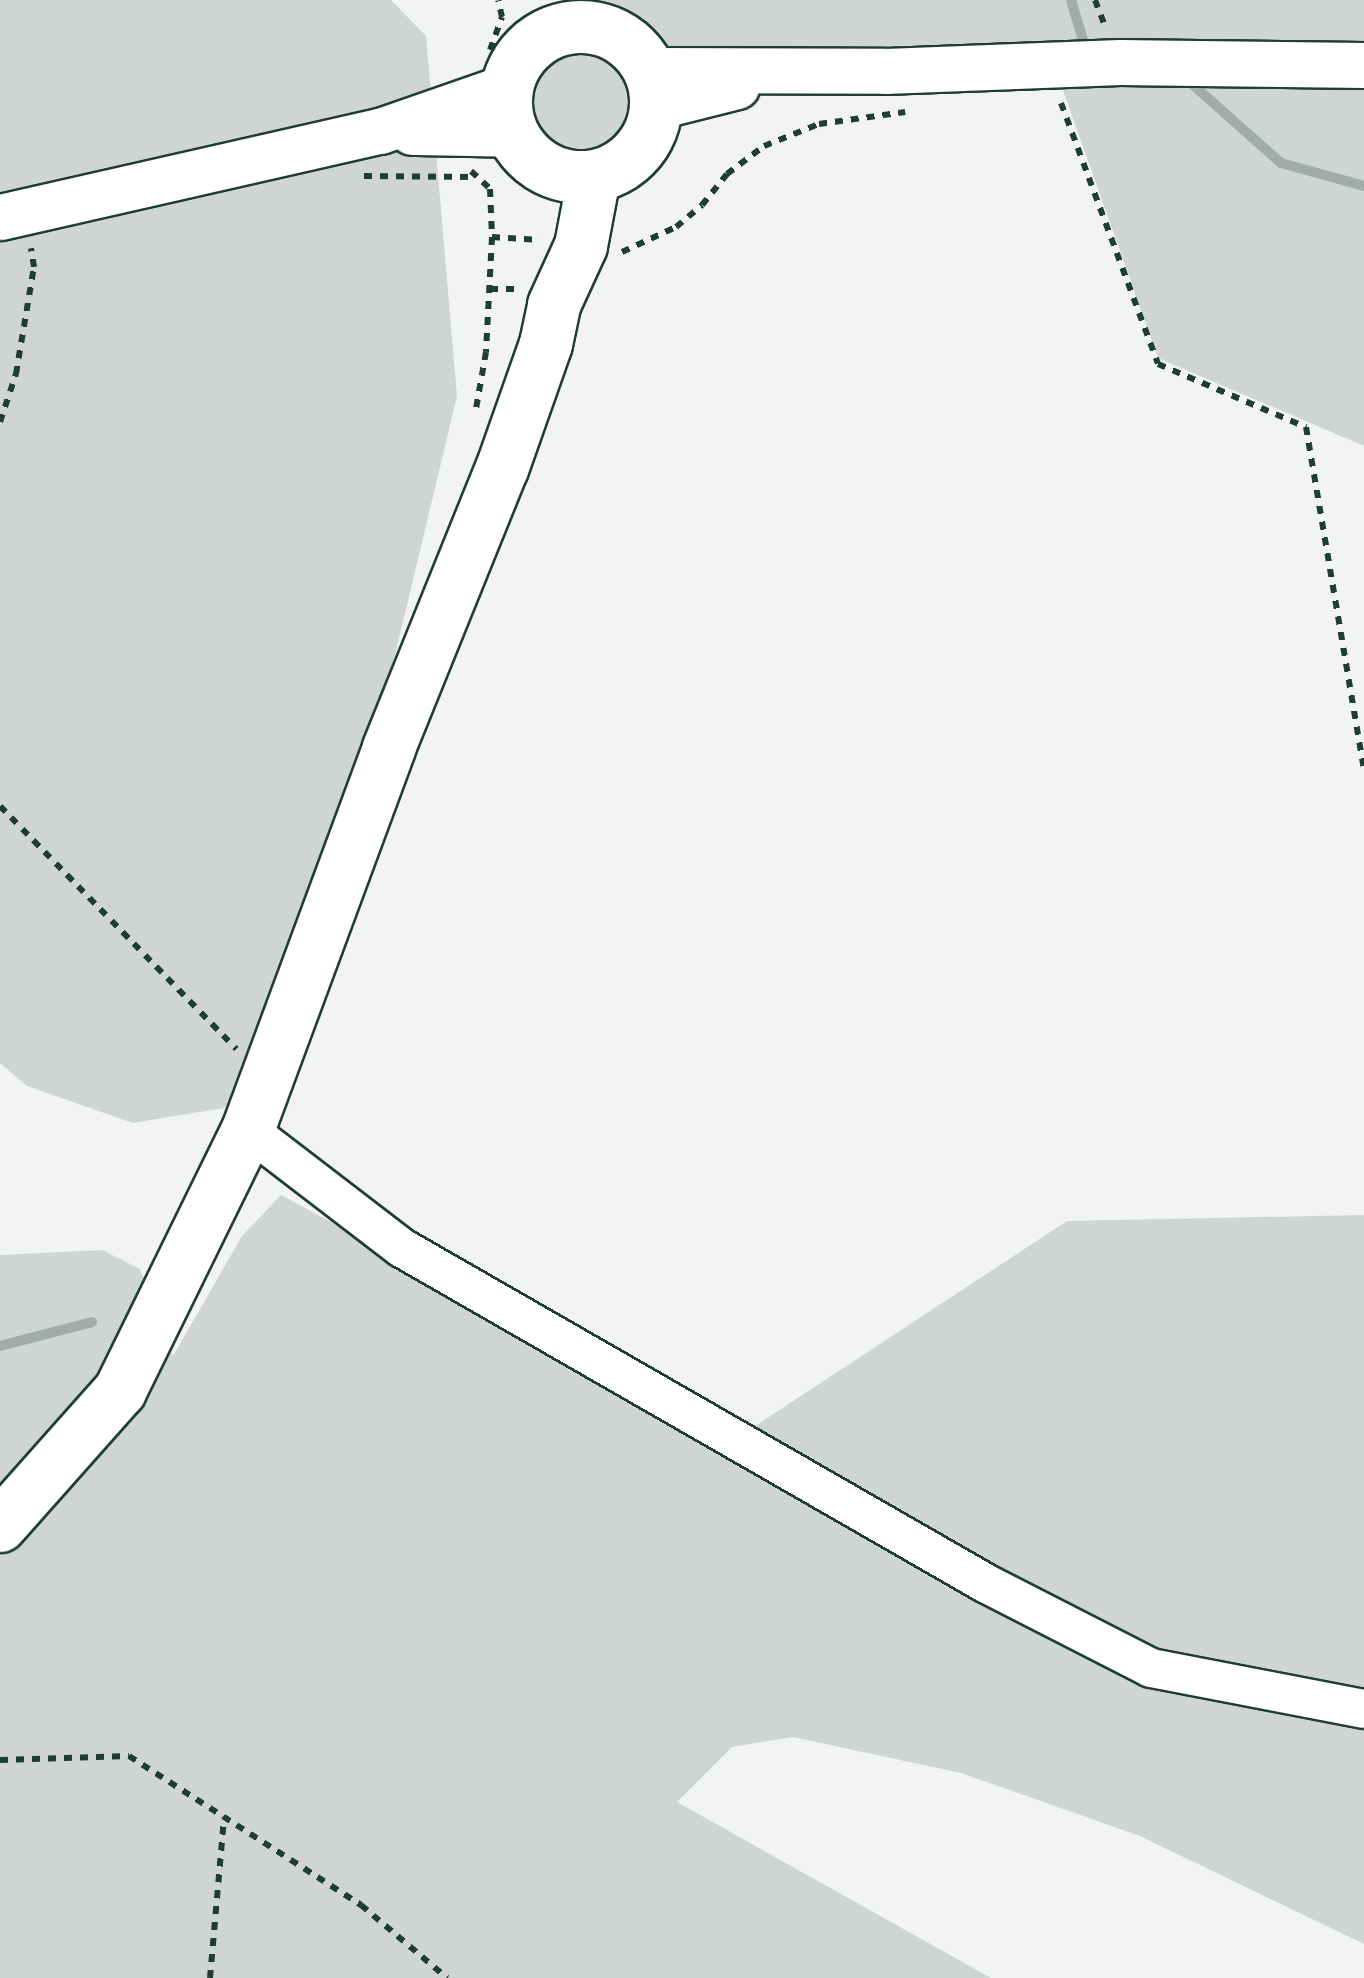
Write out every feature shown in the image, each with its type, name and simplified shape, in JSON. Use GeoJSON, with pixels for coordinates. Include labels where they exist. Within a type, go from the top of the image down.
{"type":"FeatureCollection","features":[{"type":"Feature","properties":{"kind":"main road"},"geometry":{"type":"LineString","coordinates":[[557,15],[630,45],[654,88],[650,136],[636,155],[616,170],[576,176],[539,165],[510,110],[517,62],[557,15]]}},
{"type":"Feature","properties":{"kind":"main road"},"geometry":{"type":"LineString","coordinates":[[0,1526],[120,1391],[248,1130],[389,748],[502,470],[546,344],[576,176]]}},
{"type":"Feature","properties":{"kind":"street"},"geometry":{"type":"LineString","coordinates":[[654,88],[798,71],[1045,64],[1364,65]]}},
{"type":"Feature","properties":{"kind":"street"},"geometry":{"type":"LineString","coordinates":[[14,226],[380,131],[510,110]]}},
{"type":"Feature","properties":{"kind":"street"},"geometry":{"type":"LineString","coordinates":[[248,1130],[402,1248],[984,1583],[1151,1668],[1364,1709]]}},
{"type":"Feature","properties":{"kind":"path"},"geometry":{"type":"LineString","coordinates":[[1045,64],[1158,364],[1306,428],[1364,770]]}},
{"type":"Feature","properties":{"kind":"path"},"geometry":{"type":"LineString","coordinates":[[492,236],[628,253],[676,227],[702,206],[727,174],[764,146],[819,124],[870,116]]}},
{"type":"Feature","properties":{"kind":"path"},"geometry":{"type":"LineString","coordinates":[[0,422],[16,374],[34,267],[14,226]]}},
{"type":"Feature","properties":{"kind":"path"},"geometry":{"type":"LineString","coordinates":[[0,806],[242,1054]]}},
{"type":"Feature","properties":{"kind":"path"},"geometry":{"type":"LineString","coordinates":[[0,1760],[129,1756],[361,1905],[447,1978]]}},
{"type":"Feature","properties":{"kind":"path"},"geometry":{"type":"LineString","coordinates":[[210,1978],[224,1818]]}},
{"type":"Feature","properties":{"kind":"shaded area"},"geometry":{"type":"Polygon","coordinates":[[[0,0],[391,0],[426,36],[457,396],[374,743],[236,1106],[133,1123],[27,1086],[0,1063],[0,0]]]}},
{"type":"Feature","properties":{"kind":"shaded area"},"geometry":{"type":"Polygon","coordinates":[[[594,0],[1364,0],[1364,446],[1158,358],[1060,82],[1041,43],[649,50],[603,24],[594,0]]]}},
{"type":"Feature","properties":{"kind":"shaded area"},"geometry":{"type":"Polygon","coordinates":[[[581,50],[601,54],[618,66],[630,83],[634,103],[630,123],[618,140],[601,152],[581,156],[561,152],[544,140],[532,123],[528,103],[532,83],[544,66],[561,54],[581,50]]]}},
{"type":"Feature","properties":{"kind":"shaded area"},"geometry":{"type":"Polygon","coordinates":[[[281,1195],[734,1440],[1067,1221],[1364,1215],[1364,1944],[1140,1836],[961,1773],[793,1737],[732,1747],[677,1802],[991,1978],[0,1978],[0,1255],[102,1250],[140,1269],[173,1356],[242,1236],[281,1195]]]}},
{"type":"Feature","properties":{"kind":"waterway"},"geometry":{"type":"LineString","coordinates":[[1071,0],[1086,50]]}},
{"type":"Feature","properties":{"kind":"waterway"},"geometry":{"type":"LineString","coordinates":[[1192,84],[1281,163],[1364,186]]}},
{"type":"Feature","properties":{"kind":"waterway"},"geometry":{"type":"LineString","coordinates":[[0,1346],[92,1322]]}}]}
